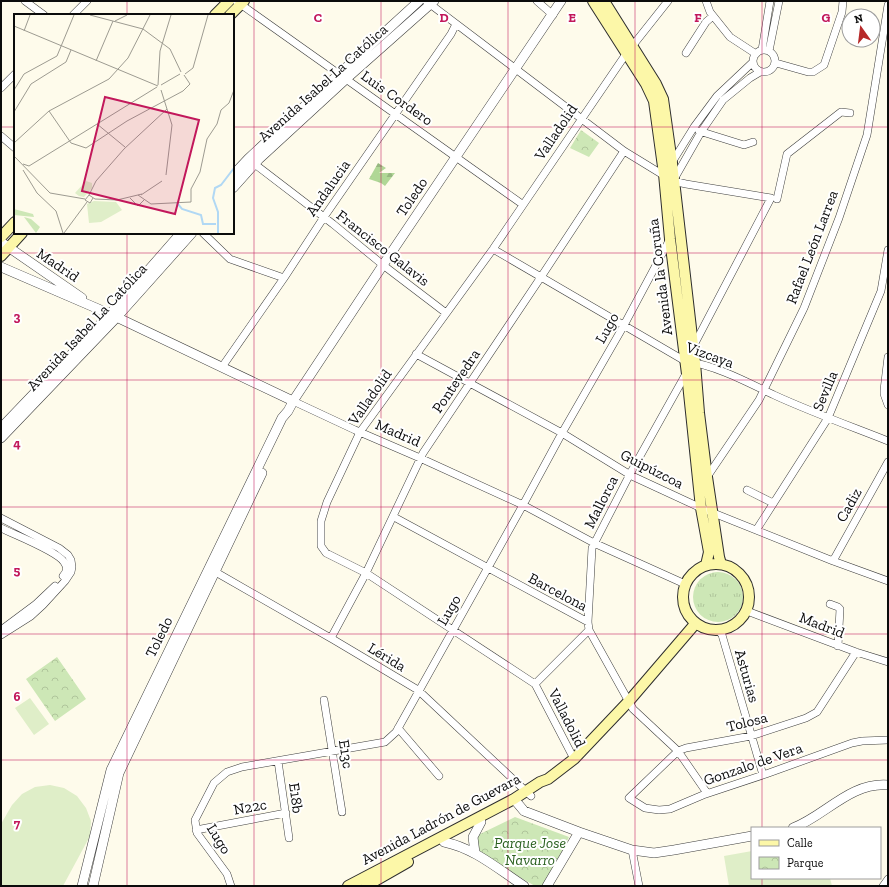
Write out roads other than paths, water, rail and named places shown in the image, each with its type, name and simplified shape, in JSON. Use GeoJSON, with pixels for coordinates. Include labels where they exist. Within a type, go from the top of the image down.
{"type":"FeatureCollection","features":[{"type":"Feature","properties":{"kind":"main road"},"geometry":{"type":"LineString","coordinates":[[216,14],[229,1]]}},
{"type":"Feature","properties":{"kind":"main road"},"geometry":{"type":"LineString","coordinates":[[231,14],[240,2]]}},
{"type":"Feature","properties":{"kind":"main road","name":"Avenida la Coruña"},"geometry":{"type":"LineString","coordinates":[[600,2],[632,45],[656,84],[663,99],[672,163],[675,238],[690,362],[699,414],[719,557],[722,564]]}},
{"type":"Feature","properties":{"kind":"main road","name":"Avenida la Coruña"},"geometry":{"type":"LineString","coordinates":[[600,2],[626,54],[646,84],[654,102],[664,174],[693,347],[686,372],[701,508],[709,552],[706,565]]}},
{"type":"Feature","properties":{"kind":"main road"},"geometry":{"type":"LineString","coordinates":[[1,237],[14,223]]}},
{"type":"Feature","properties":{"kind":"main road"},"geometry":{"type":"LineString","coordinates":[[1,256],[5,245],[21,234]]}},
{"type":"Feature","properties":{"kind":"main road"},"geometry":{"type":"LineString","coordinates":[[722,564],[736,570],[743,576],[748,584],[750,602],[747,611],[740,621],[730,628],[719,631],[710,630],[696,624],[687,615],[683,594],[685,584],[694,572],[706,565],[722,564]]}},
{"type":"Feature","properties":{"kind":"main road","name":"Avenida Ladrón de Guevara"},"geometry":{"type":"LineString","coordinates":[[366,886],[516,802],[529,794],[540,782],[548,780],[574,759],[629,701],[696,624]]}},
{"type":"Feature","properties":{"kind":"main road","name":"Avenida Ladrón de Guevara"},"geometry":{"type":"LineString","coordinates":[[348,886],[489,812],[516,802]]}},
{"type":"Feature","properties":{"kind":"main road"},"geometry":{"type":"LineString","coordinates":[[481,822],[489,812]]}},
{"type":"Feature","properties":{"kind":"street"},"geometry":{"type":"LineString","coordinates":[[25,1],[43,14]]}},
{"type":"Feature","properties":{"kind":"street"},"geometry":{"type":"LineString","coordinates":[[74,14],[87,1]]}},
{"type":"Feature","properties":{"kind":"street","name":"Avenida Isabel La Católica"},"geometry":{"type":"LineString","coordinates":[[234,175],[251,162],[343,76],[419,1]]}},
{"type":"Feature","properties":{"kind":"street"},"geometry":{"type":"LineString","coordinates":[[537,1],[553,15]]}},
{"type":"Feature","properties":{"kind":"street","name":"Toledo"},"geometry":{"type":"LineString","coordinates":[[82,886],[111,770],[288,419],[288,411],[383,265],[561,1]]}},
{"type":"Feature","properties":{"kind":"street","name":"Valladolid"},"geometry":{"type":"LineString","coordinates":[[574,759],[535,684],[366,573],[326,552],[321,546],[321,521],[327,502],[360,432],[493,249],[522,204],[632,45],[668,1]]}},
{"type":"Feature","properties":{"kind":"street"},"geometry":{"type":"LineString","coordinates":[[673,181],[701,132],[723,100],[750,78],[760,72],[770,71],[776,63],[775,56],[730,37],[713,16],[706,1]]}},
{"type":"Feature","properties":{"kind":"street"},"geometry":{"type":"LineString","coordinates":[[762,51],[770,1]]}},
{"type":"Feature","properties":{"kind":"street"},"geometry":{"type":"LineString","coordinates":[[664,174],[716,96],[753,62],[762,51],[779,1]]}},
{"type":"Feature","properties":{"kind":"street"},"geometry":{"type":"LineString","coordinates":[[776,63],[808,72],[813,72],[824,65],[842,12],[843,1]]}},
{"type":"Feature","properties":{"kind":"street","name":"Luis Cordero"},"geometry":{"type":"LineString","coordinates":[[240,2],[522,204]]}},
{"type":"Feature","properties":{"kind":"street"},"geometry":{"type":"LineString","coordinates":[[430,2],[456,24],[580,119],[624,151],[664,174],[673,181],[774,199]]}},
{"type":"Feature","properties":{"kind":"street","name":"Avenida Isabel La Católica"},"geometry":{"type":"LineString","coordinates":[[343,76],[430,2]]}},
{"type":"Feature","properties":{"kind":"street","name":"Rafael León Larrea"},"geometry":{"type":"LineString","coordinates":[[707,477],[765,390],[804,308],[839,216],[867,135],[888,5]]}},
{"type":"Feature","properties":{"kind":"street"},"geometry":{"type":"LineString","coordinates":[[686,53],[706,22],[713,16]]}},
{"type":"Feature","properties":{"kind":"street","name":"Andalucia"},"geometry":{"type":"LineString","coordinates":[[222,367],[451,34],[456,24]]}},
{"type":"Feature","properties":{"kind":"street"},"geometry":{"type":"LineString","coordinates":[[753,62],[755,68],[760,72]]}},
{"type":"Feature","properties":{"kind":"street"},"geometry":{"type":"LineString","coordinates":[[1,88],[14,75]]}},
{"type":"Feature","properties":{"kind":"street"},"geometry":{"type":"LineString","coordinates":[[693,347],[774,199],[787,154],[841,112],[850,113]]}},
{"type":"Feature","properties":{"kind":"street"},"geometry":{"type":"LineString","coordinates":[[694,127],[701,132],[744,145],[753,142]]}},
{"type":"Feature","properties":{"kind":"street"},"geometry":{"type":"LineString","coordinates":[[1,136],[14,147]]}},
{"type":"Feature","properties":{"kind":"street","name":"Pontevedra"},"geometry":{"type":"LineString","coordinates":[[331,638],[394,517],[420,458],[624,151]]}},
{"type":"Feature","properties":{"kind":"street","name":"Avenida Isabel La Católica"},"geometry":{"type":"LineString","coordinates":[[234,187],[251,162]]}},
{"type":"Feature","properties":{"kind":"street","name":"Francisco Galavis"},"geometry":{"type":"LineString","coordinates":[[251,162],[324,217],[383,265],[446,313]]}},
{"type":"Feature","properties":{"kind":"street","name":"Avenida Isabel La Católica"},"geometry":{"type":"LineString","coordinates":[[1,428],[114,316],[181,234]]}},
{"type":"Feature","properties":{"kind":"street","name":"Avenida Isabel La Católica"},"geometry":{"type":"LineString","coordinates":[[1,438],[191,234]]}},
{"type":"Feature","properties":{"kind":"street"},"geometry":{"type":"LineString","coordinates":[[204,234],[230,259],[284,278]]}},
{"type":"Feature","properties":{"kind":"street","name":"Lugo"},"geometry":{"type":"LineString","coordinates":[[231,886],[227,874],[201,840],[196,830],[195,820],[214,783],[227,772],[242,767],[385,742],[391,738],[488,569],[562,433],[675,238]]}},
{"type":"Feature","properties":{"kind":"street","name":"Madrid"},"geometry":{"type":"LineString","coordinates":[[5,245],[100,310]]}},
{"type":"Feature","properties":{"kind":"street","name":"Vizcaya"},"geometry":{"type":"LineString","coordinates":[[493,249],[541,278],[690,362],[703,365],[828,418],[888,441]]}},
{"type":"Feature","properties":{"kind":"street","name":"Sevilla"},"geometry":{"type":"LineString","coordinates":[[757,529],[828,418],[881,291],[888,250]]}},
{"type":"Feature","properties":{"kind":"street","name":"Madrid"},"geometry":{"type":"LineString","coordinates":[[1,267],[114,316],[360,432],[523,505],[594,543],[685,584]]}},
{"type":"Feature","properties":{"kind":"street","name":"Guipúzcoa"},"geometry":{"type":"LineString","coordinates":[[416,354],[562,433],[630,474],[701,508],[757,529],[833,561],[888,581]]}},
{"type":"Feature","properties":{"kind":"street"},"geometry":{"type":"LineString","coordinates":[[888,357],[884,394],[888,405]]}},
{"type":"Feature","properties":{"kind":"street","name":"Mallorca"},"geometry":{"type":"LineString","coordinates":[[588,622],[592,548],[630,474],[686,372]]}},
{"type":"Feature","properties":{"kind":"street","name":"Cadiz"},"geometry":{"type":"LineString","coordinates":[[833,561],[888,462]]}},
{"type":"Feature","properties":{"kind":"street"},"geometry":{"type":"LineString","coordinates":[[747,490],[773,503]]}},
{"type":"Feature","properties":{"kind":"street","name":"Barcelona"},"geometry":{"type":"LineString","coordinates":[[394,517],[588,622],[589,630],[633,709],[678,751],[707,793]]}},
{"type":"Feature","properties":{"kind":"street"},"geometry":{"type":"LineString","coordinates":[[1,518],[68,554],[66,571],[55,586],[36,604],[2,631]]}},
{"type":"Feature","properties":{"kind":"street"},"geometry":{"type":"LineString","coordinates":[[1,528],[48,550],[62,560],[68,562]]}},
{"type":"Feature","properties":{"kind":"street","name":"Toledo"},"geometry":{"type":"LineString","coordinates":[[93,886],[119,773],[211,570]]}},
{"type":"Feature","properties":{"kind":"street","name":"Lérida"},"geometry":{"type":"LineString","coordinates":[[211,570],[331,638],[418,690],[529,794]]}},
{"type":"Feature","properties":{"kind":"street"},"geometry":{"type":"LineString","coordinates":[[830,604],[840,609],[838,646]]}},
{"type":"Feature","properties":{"kind":"street","name":"Madrid"},"geometry":{"type":"LineString","coordinates":[[747,611],[838,646],[888,662]]}},
{"type":"Feature","properties":{"kind":"street"},"geometry":{"type":"LineString","coordinates":[[535,684],[589,630]]}},
{"type":"Feature","properties":{"kind":"street","name":"Asturias"},"geometry":{"type":"LineString","coordinates":[[719,631],[722,636],[763,775]]}},
{"type":"Feature","properties":{"kind":"street","name":"Tolosa"},"geometry":{"type":"LineString","coordinates":[[629,798],[678,751],[686,748],[751,736],[806,718],[817,712],[856,652]]}},
{"type":"Feature","properties":{"kind":"street","name":"E13c"},"geometry":{"type":"LineString","coordinates":[[324,700],[342,812]]}},
{"type":"Feature","properties":{"kind":"street"},"geometry":{"type":"LineString","coordinates":[[398,728],[438,776]]}},
{"type":"Feature","properties":{"kind":"street","name":"Gonzalo de Vera"},"geometry":{"type":"LineString","coordinates":[[629,798],[645,808],[659,810],[670,809],[707,793],[763,775],[857,741],[888,740]]}},
{"type":"Feature","properties":{"kind":"street","name":"E18b"},"geometry":{"type":"LineString","coordinates":[[278,761],[289,838]]}},
{"type":"Feature","properties":{"kind":"street"},"geometry":{"type":"LineString","coordinates":[[795,827],[807,821],[843,797],[871,786],[888,785]]}},
{"type":"Feature","properties":{"kind":"street"},"geometry":{"type":"LineString","coordinates":[[516,802],[524,810],[579,832],[632,850],[654,853],[751,836]]}},
{"type":"Feature","properties":{"kind":"street","name":"N22c"},"geometry":{"type":"LineString","coordinates":[[196,830],[286,814]]}},
{"type":"Feature","properties":{"kind":"street"},"geometry":{"type":"LineString","coordinates":[[476,853],[474,838],[481,822]]}},
{"type":"Feature","properties":{"kind":"street"},"geometry":{"type":"LineString","coordinates":[[547,886],[579,832]]}},
{"type":"Feature","properties":{"kind":"street"},"geometry":{"type":"LineString","coordinates":[[444,842],[476,853],[524,886]]}},
{"type":"Feature","properties":{"kind":"street"},"geometry":{"type":"LineString","coordinates":[[632,850],[640,886]]}},
{"type":"Feature","properties":{"kind":"street"},"geometry":{"type":"LineString","coordinates":[[883,886],[888,879]]}},
{"type":"Feature","properties":{"kind":"park label","name":"Parque Jose Navarro"},"geometry":{"type":"Point","coordinates":[530,852]}}]}
